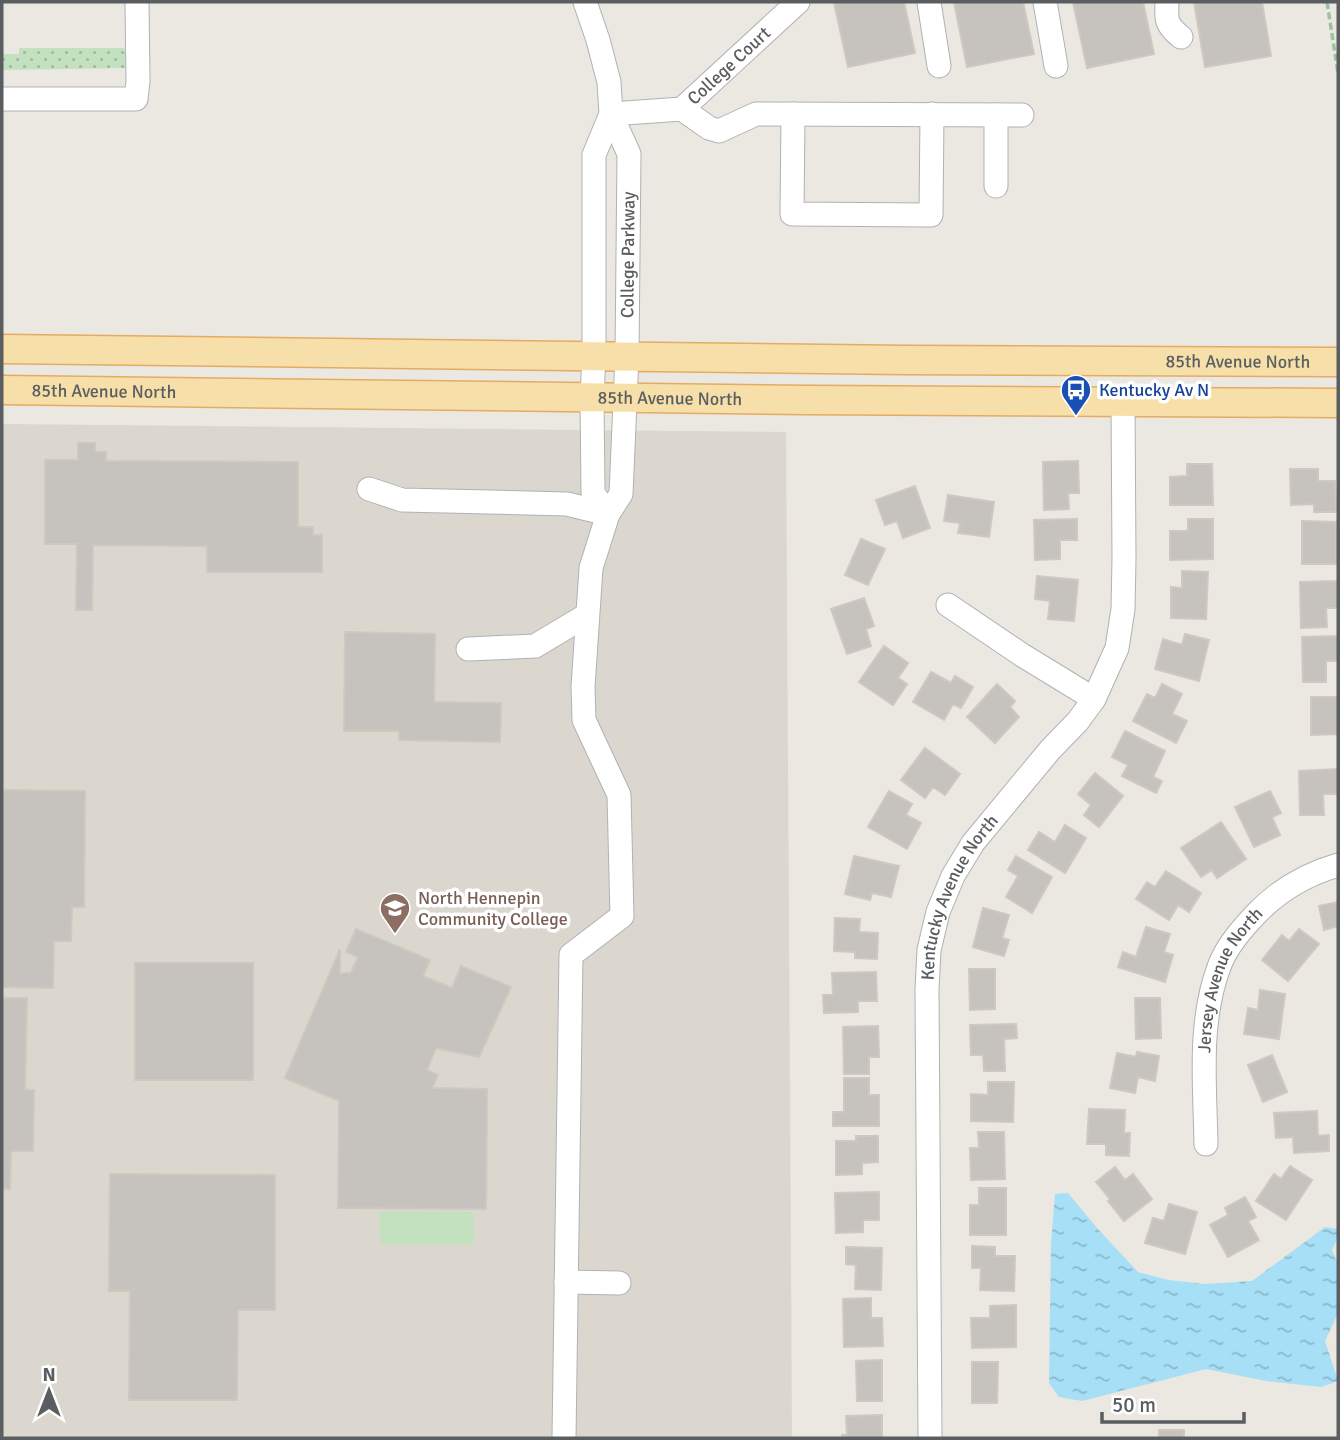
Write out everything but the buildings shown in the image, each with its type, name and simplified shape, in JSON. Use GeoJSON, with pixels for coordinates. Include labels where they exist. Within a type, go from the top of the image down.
{"type":"FeatureCollection","features":[{"type":"Feature","properties":{"kind":"main road"},"geometry":{"type":"LineString","coordinates":[[2,334],[215,337],[275,353]]}},
{"type":"Feature","properties":{"kind":"main road","name":"85th Avenue North"},"geometry":{"type":"LineString","coordinates":[[2,349],[905,360],[1338,362]]}},
{"type":"Feature","properties":{"kind":"main road","name":"85th Avenue North"},"geometry":{"type":"LineString","coordinates":[[2,390],[592,398],[1338,403]]}},
{"type":"Feature","properties":{"kind":"street"},"geometry":{"type":"LineString","coordinates":[[2,99],[136,99],[137,2]]}},
{"type":"Feature","properties":{"kind":"street","name":"College Parkway"},"geometry":{"type":"LineString","coordinates":[[566,1282],[571,955],[622,916],[620,795],[584,720],[583,687],[591,568],[608,514],[621,494],[627,356],[629,154],[611,114],[609,82],[585,2]]}},
{"type":"Feature","properties":{"kind":"street","name":"College Court"},"geometry":{"type":"LineString","coordinates":[[611,114],[682,109],[797,2]]}},
{"type":"Feature","properties":{"kind":"street"},"geometry":{"type":"LineString","coordinates":[[929,2],[939,66]]}},
{"type":"Feature","properties":{"kind":"street"},"geometry":{"type":"LineString","coordinates":[[1045,2],[1056,66]]}},
{"type":"Feature","properties":{"kind":"street"},"geometry":{"type":"LineString","coordinates":[[1167,2],[1166,21],[1181,37]]}},
{"type":"Feature","properties":{"kind":"street"},"geometry":{"type":"LineString","coordinates":[[682,109],[709,128],[719,131],[756,114],[1023,115]]}},
{"type":"Feature","properties":{"kind":"street","name":"College Parkway"},"geometry":{"type":"LineString","coordinates":[[608,514],[593,493],[592,398],[594,155],[611,114]]}},
{"type":"Feature","properties":{"kind":"street"},"geometry":{"type":"LineString","coordinates":[[793,114],[792,214],[919,215],[931,215],[932,114]]}},
{"type":"Feature","properties":{"kind":"street"},"geometry":{"type":"LineString","coordinates":[[996,115],[996,186]]}},
{"type":"Feature","properties":{"kind":"street","name":"Kentucky Avenue North"},"geometry":{"type":"LineString","coordinates":[[930,1438],[929,950],[938,912],[953,876],[973,844],[1094,699],[1116,648],[1123,609],[1122,402]]}},
{"type":"Feature","properties":{"kind":"street"},"geometry":{"type":"LineString","coordinates":[[369,489],[402,500],[567,504],[608,514]]}},
{"type":"Feature","properties":{"kind":"street"},"geometry":{"type":"LineString","coordinates":[[948,605],[1094,699]]}},
{"type":"Feature","properties":{"kind":"street"},"geometry":{"type":"LineString","coordinates":[[468,649],[535,646],[587,615]]}},
{"type":"Feature","properties":{"kind":"street","name":"Jersey Avenue North"},"geometry":{"type":"LineString","coordinates":[[1206,1144],[1204,1038],[1209,1000],[1219,966],[1238,933],[1264,906],[1292,884],[1338,865]]}},
{"type":"Feature","properties":{"kind":"street"},"geometry":{"type":"LineString","coordinates":[[564,1438],[566,1282],[619,1283]]}},
{"type":"Feature","properties":{"kind":"path"},"geometry":{"type":"LineString","coordinates":[[1327,2],[1338,73]]}},
{"type":"Feature","properties":{"kind":"shaded area","name":"North Hennepin Community College"},"geometry":{"type":"Polygon","coordinates":[[[2,424],[786,432],[792,1438],[2,1438],[2,424]]]}},
{"type":"Feature","properties":{"kind":"green space"},"geometry":{"type":"Polygon","coordinates":[[[19,48],[124,48],[126,68],[2,70],[2,54],[19,54],[19,48]]]}},
{"type":"Feature","properties":{"kind":"green space"},"geometry":{"type":"Polygon","coordinates":[[[380,1212],[474,1212],[473,1245],[380,1244],[380,1212]]]}},
{"type":"Feature","properties":{"kind":"water"},"geometry":{"type":"Polygon","coordinates":[[[1068,1193],[1138,1272],[1168,1280],[1205,1284],[1252,1281],[1325,1227],[1338,1229],[1338,1237],[1332,1250],[1338,1264],[1338,1313],[1325,1341],[1338,1381],[1321,1387],[1266,1381],[1206,1369],[1082,1401],[1059,1397],[1049,1383],[1051,1244],[1055,1194],[1068,1193]]]}},
{"type":"Feature","properties":{"kind":"place","name":"Kentucky Av N"},"geometry":{"type":"Point","coordinates":[1076,417]}},
{"type":"Feature","properties":{"kind":"place","name":"North Hennepin Community College"},"geometry":{"type":"Point","coordinates":[395,935]}}]}
